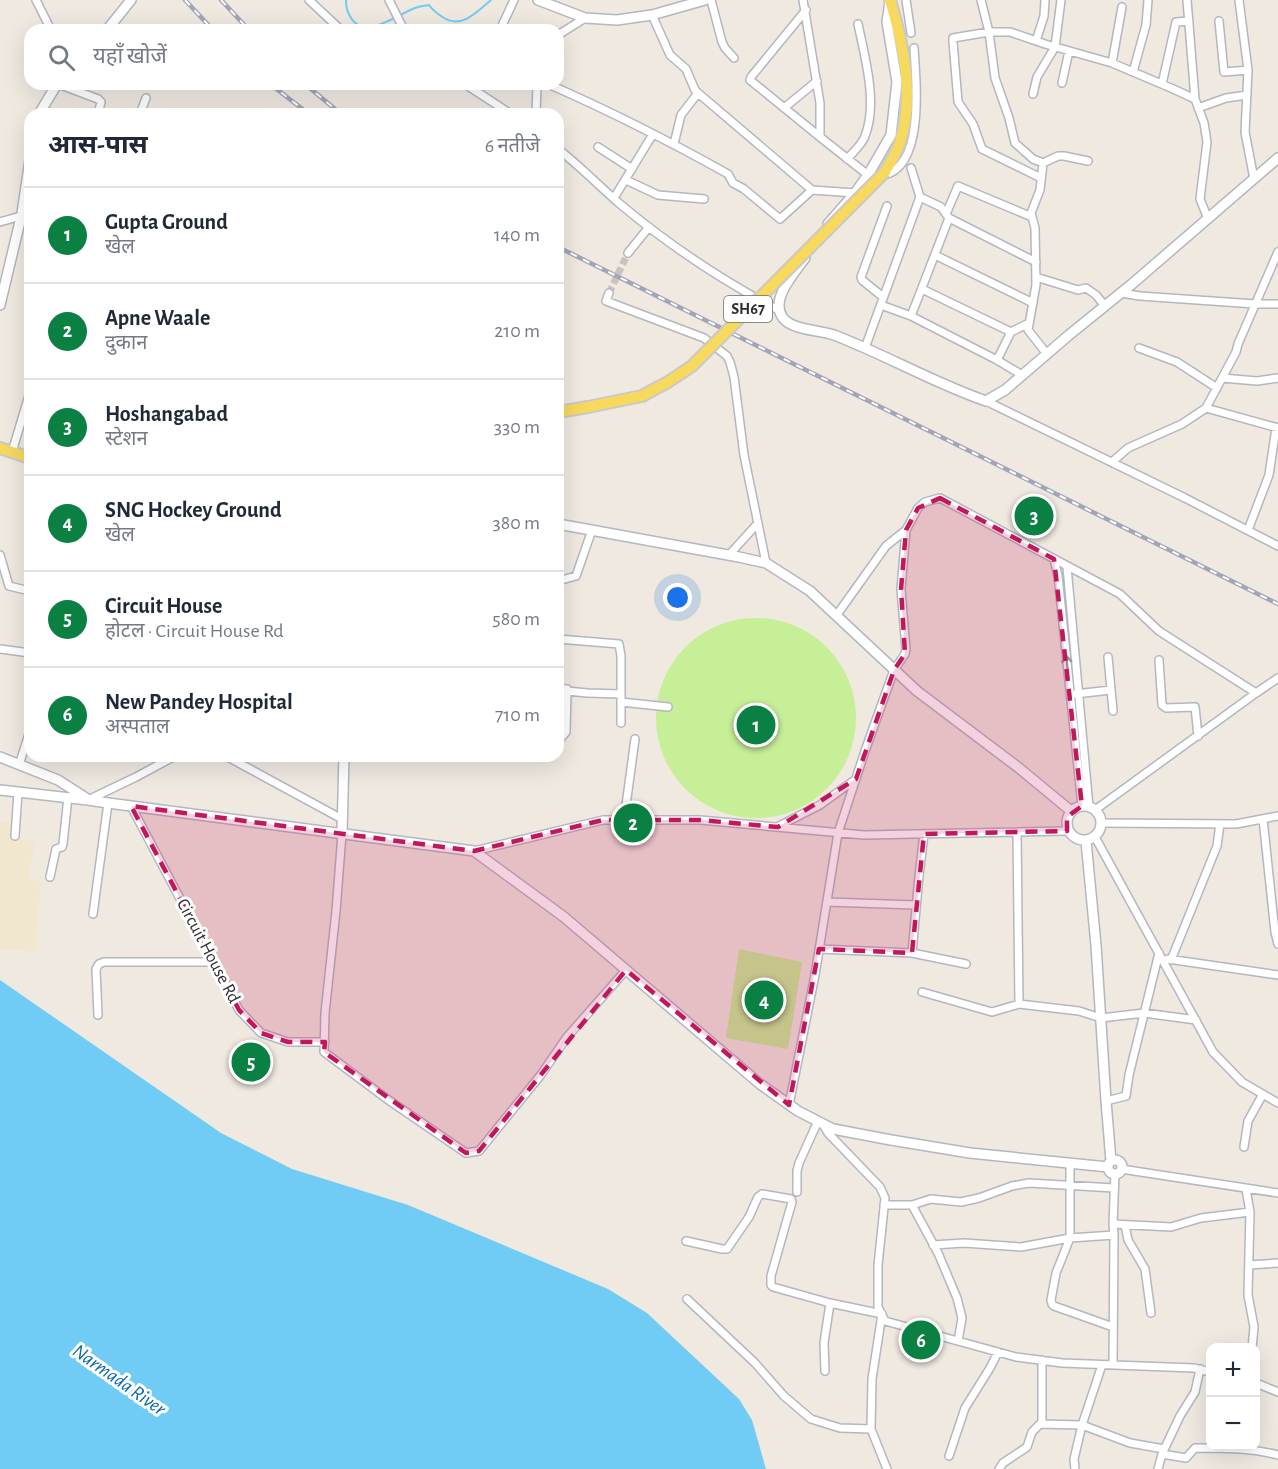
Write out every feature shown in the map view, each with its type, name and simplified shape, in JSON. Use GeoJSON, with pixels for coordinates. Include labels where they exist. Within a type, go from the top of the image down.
{"type":"FeatureCollection","features":[{"type":"Feature","properties":{"kind":"main road","name":"SH67"},"geometry":{"type":"LineString","coordinates":[[564,411],[642,396],[669,382],[692,366],[885,172],[904,130],[906,108],[906,75],[899,30],[890,0]]}},
{"type":"Feature","properties":{"kind":"main road"},"geometry":{"type":"LineString","coordinates":[[0,448],[24,456]]}},
{"type":"Feature","properties":{"kind":"street"},"geometry":{"type":"LineString","coordinates":[[36,0],[48,24]]}},
{"type":"Feature","properties":{"kind":"street"},"geometry":{"type":"LineString","coordinates":[[111,24],[131,0]]}},
{"type":"Feature","properties":{"kind":"street"},"geometry":{"type":"LineString","coordinates":[[309,0],[335,24]]}},
{"type":"Feature","properties":{"kind":"street"},"geometry":{"type":"LineString","coordinates":[[389,0],[400,24]]}},
{"type":"Feature","properties":{"kind":"street"},"geometry":{"type":"LineString","coordinates":[[503,24],[514,0]]}},
{"type":"Feature","properties":{"kind":"street"},"geometry":{"type":"LineString","coordinates":[[537,0],[585,18],[618,20],[652,15],[705,0]]}},
{"type":"Feature","properties":{"kind":"street"},"geometry":{"type":"LineString","coordinates":[[711,0],[722,42],[734,58]]}},
{"type":"Feature","properties":{"kind":"street"},"geometry":{"type":"LineString","coordinates":[[803,0],[820,103],[820,137]]}},
{"type":"Feature","properties":{"kind":"street"},"geometry":{"type":"LineString","coordinates":[[890,0],[887,22],[897,82],[891,135],[868,175],[831,219],[782,291],[779,304],[782,317],[791,325],[831,334],[958,391],[986,400],[1278,546]]}},
{"type":"Feature","properties":{"kind":"street"},"geometry":{"type":"LineString","coordinates":[[906,0],[911,33]]}},
{"type":"Feature","properties":{"kind":"street"},"geometry":{"type":"LineString","coordinates":[[981,0],[989,32],[995,78],[1015,144],[1033,159],[1043,163],[1058,156],[1088,161]]}},
{"type":"Feature","properties":{"kind":"street"},"geometry":{"type":"LineString","coordinates":[[1036,41],[1044,16],[1045,0]]}},
{"type":"Feature","properties":{"kind":"street"},"geometry":{"type":"LineString","coordinates":[[1033,94],[1037,77],[1055,47],[1061,0]]}},
{"type":"Feature","properties":{"kind":"street"},"geometry":{"type":"LineString","coordinates":[[1133,72],[1146,25],[1148,0]]}},
{"type":"Feature","properties":{"kind":"street"},"geometry":{"type":"LineString","coordinates":[[1187,0],[1195,99],[1204,123],[1207,142],[1200,199],[1208,219]]}},
{"type":"Feature","properties":{"kind":"street"},"geometry":{"type":"LineString","coordinates":[[1239,0],[1248,70],[1245,132],[1254,179]]}},
{"type":"Feature","properties":{"kind":"street"},"geometry":{"type":"LineString","coordinates":[[1112,63],[1122,7]]}},
{"type":"Feature","properties":{"kind":"street"},"geometry":{"type":"LineString","coordinates":[[806,10],[750,80],[868,175],[876,177],[892,173],[908,153],[914,136],[917,110],[914,48]]}},
{"type":"Feature","properties":{"kind":"street"},"geometry":{"type":"LineString","coordinates":[[652,15],[670,55],[686,69],[698,93],[812,190],[855,193]]}},
{"type":"Feature","properties":{"kind":"street"},"geometry":{"type":"LineString","coordinates":[[564,31],[585,18]]}},
{"type":"Feature","properties":{"kind":"street"},"geometry":{"type":"LineString","coordinates":[[1162,84],[1176,22],[1189,21]]}},
{"type":"Feature","properties":{"kind":"street"},"geometry":{"type":"LineString","coordinates":[[1219,21],[1224,72],[1248,70]]}},
{"type":"Feature","properties":{"kind":"street"},"geometry":{"type":"LineString","coordinates":[[847,159],[865,138],[870,115],[868,75],[858,24]]}},
{"type":"Feature","properties":{"kind":"street"},"geometry":{"type":"LineString","coordinates":[[1041,178],[982,149],[973,124],[957,102],[952,42],[954,38],[989,32],[1010,32],[1112,63],[1195,99]]}},
{"type":"Feature","properties":{"kind":"street"},"geometry":{"type":"LineString","coordinates":[[1062,84],[1069,51]]}},
{"type":"Feature","properties":{"kind":"street"},"geometry":{"type":"LineString","coordinates":[[784,108],[817,81]]}},
{"type":"Feature","properties":{"kind":"street"},"geometry":{"type":"LineString","coordinates":[[43,108],[53,90]]}},
{"type":"Feature","properties":{"kind":"street"},"geometry":{"type":"LineString","coordinates":[[73,90],[98,99],[101,102],[100,108]]}},
{"type":"Feature","properties":{"kind":"street"},"geometry":{"type":"LineString","coordinates":[[476,90],[502,108]]}},
{"type":"Feature","properties":{"kind":"street"},"geometry":{"type":"LineString","coordinates":[[536,108],[537,90]]}},
{"type":"Feature","properties":{"kind":"street"},"geometry":{"type":"LineString","coordinates":[[562,90],[674,144],[728,174],[733,183],[744,189],[780,219],[812,190]]}},
{"type":"Feature","properties":{"kind":"street"},"geometry":{"type":"LineString","coordinates":[[674,144],[681,115],[698,93]]}},
{"type":"Feature","properties":{"kind":"street"},"geometry":{"type":"LineString","coordinates":[[1198,108],[1226,98],[1247,94]]}},
{"type":"Feature","properties":{"kind":"street"},"geometry":{"type":"LineString","coordinates":[[142,108],[146,98]]}},
{"type":"Feature","properties":{"kind":"street"},"geometry":{"type":"LineString","coordinates":[[614,198],[653,134]]}},
{"type":"Feature","properties":{"kind":"street"},"geometry":{"type":"LineString","coordinates":[[598,147],[632,169]]}},
{"type":"Feature","properties":{"kind":"street"},"geometry":{"type":"LineString","coordinates":[[564,154],[684,255],[744,293],[780,311]]}},
{"type":"Feature","properties":{"kind":"street"},"geometry":{"type":"LineString","coordinates":[[986,400],[1005,390],[1278,158]]}},
{"type":"Feature","properties":{"kind":"street"},"geometry":{"type":"LineString","coordinates":[[1043,163],[1040,190],[1031,213],[1035,228],[1036,285],[1028,330],[1047,354]]}},
{"type":"Feature","properties":{"kind":"street"},"geometry":{"type":"LineString","coordinates":[[865,348],[920,197],[911,168]]}},
{"type":"Feature","properties":{"kind":"street"},"geometry":{"type":"LineString","coordinates":[[626,180],[658,195],[704,199]]}},
{"type":"Feature","properties":{"kind":"street"},"geometry":{"type":"LineString","coordinates":[[911,316],[935,255],[958,186],[1032,217]]}},
{"type":"Feature","properties":{"kind":"street"},"geometry":{"type":"LineString","coordinates":[[920,197],[941,207],[947,216],[1036,262]]}},
{"type":"Feature","properties":{"kind":"street"},"geometry":{"type":"LineString","coordinates":[[884,297],[861,277],[887,206]]}},
{"type":"Feature","properties":{"kind":"street"},"geometry":{"type":"LineString","coordinates":[[0,305],[24,210]]}},
{"type":"Feature","properties":{"kind":"street"},"geometry":{"type":"LineString","coordinates":[[0,222],[21,216]]}},
{"type":"Feature","properties":{"kind":"street"},"geometry":{"type":"LineString","coordinates":[[628,253],[649,227]]}},
{"type":"Feature","properties":{"kind":"street"},"geometry":{"type":"LineString","coordinates":[[1112,462],[1128,448],[1182,424],[1206,408],[1236,352],[1278,252]]}},
{"type":"Feature","properties":{"kind":"street"},"geometry":{"type":"LineString","coordinates":[[935,255],[1033,303]]}},
{"type":"Feature","properties":{"kind":"street"},"geometry":{"type":"LineString","coordinates":[[1036,277],[1078,290],[1086,288],[1105,306]]}},
{"type":"Feature","properties":{"kind":"street"},"geometry":{"type":"LineString","coordinates":[[922,288],[1011,332]]}},
{"type":"Feature","properties":{"kind":"street"},"geometry":{"type":"LineString","coordinates":[[609,293],[606,301],[704,338],[727,356],[734,377],[744,455],[766,563]]}},
{"type":"Feature","properties":{"kind":"street"},"geometry":{"type":"LineString","coordinates":[[1121,293],[1278,304]]}},
{"type":"Feature","properties":{"kind":"street"},"geometry":{"type":"LineString","coordinates":[[881,305],[911,316],[1022,375]]}},
{"type":"Feature","properties":{"kind":"street"},"geometry":{"type":"LineString","coordinates":[[997,360],[1011,332],[1029,323]]}},
{"type":"Feature","properties":{"kind":"street"},"geometry":{"type":"LineString","coordinates":[[1139,348],[1178,362],[1217,388]]}},
{"type":"Feature","properties":{"kind":"street"},"geometry":{"type":"LineString","coordinates":[[1222,378],[1257,381],[1278,378]]}},
{"type":"Feature","properties":{"kind":"street"},"geometry":{"type":"LineString","coordinates":[[1206,408],[1277,428],[1269,475],[1248,530]]}},
{"type":"Feature","properties":{"kind":"street"},"geometry":{"type":"LineString","coordinates":[[12,452],[24,412]]}},
{"type":"Feature","properties":{"kind":"street"},"geometry":{"type":"LineString","coordinates":[[836,616],[886,546],[906,530],[918,508],[925,502],[940,498],[1120,594],[1159,632],[1256,693]]}},
{"type":"Feature","properties":{"kind":"street"},"geometry":{"type":"LineString","coordinates":[[729,555],[758,523]]}},
{"type":"Feature","properties":{"kind":"street"},"geometry":{"type":"LineString","coordinates":[[564,525],[766,563],[810,591],[917,692],[1019,768],[1071,811]]}},
{"type":"Feature","properties":{"kind":"street"},"geometry":{"type":"LineString","coordinates":[[564,580],[576,576],[592,530]]}},
{"type":"Feature","properties":{"kind":"street"},"geometry":{"type":"LineString","coordinates":[[789,1105],[819,949],[838,833],[894,670],[905,654],[901,588],[906,530]]}},
{"type":"Feature","properties":{"kind":"street"},"geometry":{"type":"LineString","coordinates":[[0,555],[9,586],[24,590]]}},
{"type":"Feature","properties":{"kind":"street"},"geometry":{"type":"LineString","coordinates":[[1054,560],[1058,576],[1070,694],[1089,808]]}},
{"type":"Feature","properties":{"kind":"street"},"geometry":{"type":"LineString","coordinates":[[1067,567],[1089,808]]}},
{"type":"Feature","properties":{"kind":"street"},"geometry":{"type":"LineString","coordinates":[[564,639],[619,644],[621,723]]}},
{"type":"Feature","properties":{"kind":"street"},"geometry":{"type":"LineString","coordinates":[[0,649],[24,652]]}},
{"type":"Feature","properties":{"kind":"street"},"geometry":{"type":"LineString","coordinates":[[1108,657],[1113,711]]}},
{"type":"Feature","properties":{"kind":"street"},"geometry":{"type":"LineString","coordinates":[[1159,660],[1162,705],[1166,708],[1195,707],[1198,736]]}},
{"type":"Feature","properties":{"kind":"street"},"geometry":{"type":"LineString","coordinates":[[1089,808],[1198,736],[1278,678]]}},
{"type":"Feature","properties":{"kind":"street"},"geometry":{"type":"LineString","coordinates":[[564,689],[567,691],[668,706]]}},
{"type":"Feature","properties":{"kind":"street"},"geometry":{"type":"LineString","coordinates":[[1070,694],[1111,690]]}},
{"type":"Feature","properties":{"kind":"street"},"geometry":{"type":"LineString","coordinates":[[564,734],[566,732],[567,691]]}},
{"type":"Feature","properties":{"kind":"street"},"geometry":{"type":"LineString","coordinates":[[624,820],[635,739]]}},
{"type":"Feature","properties":{"kind":"street"},"geometry":{"type":"LineString","coordinates":[[19,765],[24,750]]}},
{"type":"Feature","properties":{"kind":"street"},"geometry":{"type":"LineString","coordinates":[[0,757],[58,780],[88,800]]}},
{"type":"Feature","properties":{"kind":"street"},"geometry":{"type":"LineString","coordinates":[[88,800],[164,762]]}},
{"type":"Feature","properties":{"kind":"street"},"geometry":{"type":"LineString","coordinates":[[237,762],[342,819]]}},
{"type":"Feature","properties":{"kind":"street"},"geometry":{"type":"LineString","coordinates":[[344,762],[342,834],[325,1013],[324,1052],[387,1099],[466,1153],[479,1151],[540,1076],[567,1037],[626,970]]}},
{"type":"Feature","properties":{"kind":"street"},"geometry":{"type":"LineString","coordinates":[[778,827],[820,805],[856,779]]}},
{"type":"Feature","properties":{"kind":"street"},"geometry":{"type":"LineString","coordinates":[[0,790],[474,851],[603,820],[700,820],[864,835],[1067,831]]}},
{"type":"Feature","properties":{"kind":"street"},"geometry":{"type":"LineString","coordinates":[[15,836],[18,792]]}},
{"type":"Feature","properties":{"kind":"street"},"geometry":{"type":"LineString","coordinates":[[50,877],[56,849],[62,847],[63,844],[68,797]]}},
{"type":"Feature","properties":{"kind":"street"},"geometry":{"type":"LineString","coordinates":[[93,914],[108,803]]}},
{"type":"Feature","properties":{"kind":"street","name":"Circuit House Rd"},"geometry":{"type":"LineString","coordinates":[[131,806],[239,1010],[261,1033],[288,1042],[325,1042]]}},
{"type":"Feature","properties":{"kind":"street"},"geometry":{"type":"LineString","coordinates":[[1076,807],[1089,808],[1100,816],[1100,831],[1090,839],[1078,840],[1072,837],[1067,831],[1066,824],[1071,811],[1076,807]]}},
{"type":"Feature","properties":{"kind":"street"},"geometry":{"type":"LineString","coordinates":[[1101,823],[1236,824],[1278,816]]}},
{"type":"Feature","properties":{"kind":"street"},"geometry":{"type":"LineString","coordinates":[[1263,819],[1278,944]]}},
{"type":"Feature","properties":{"kind":"street"},"geometry":{"type":"LineString","coordinates":[[1171,960],[1217,846],[1220,824]]}},
{"type":"Feature","properties":{"kind":"street"},"geometry":{"type":"LineString","coordinates":[[1017,832],[1019,1004]]}},
{"type":"Feature","properties":{"kind":"street"},"geometry":{"type":"LineString","coordinates":[[912,953],[924,834]]}},
{"type":"Feature","properties":{"kind":"street"},"geometry":{"type":"LineString","coordinates":[[1090,839],[1160,956],[1213,1052],[1242,1082],[1278,1104]]}},
{"type":"Feature","properties":{"kind":"street"},"geometry":{"type":"LineString","coordinates":[[1090,839],[1106,1101],[1114,1168],[1113,1365]]}},
{"type":"Feature","properties":{"kind":"street"},"geometry":{"type":"LineString","coordinates":[[474,851],[564,917],[760,1084],[789,1105],[833,1129],[970,1153],[1114,1168],[1278,1193]]}},
{"type":"Feature","properties":{"kind":"street"},"geometry":{"type":"LineString","coordinates":[[1269,880],[1278,879]]}},
{"type":"Feature","properties":{"kind":"street"},"geometry":{"type":"LineString","coordinates":[[827,902],[916,905]]}},
{"type":"Feature","properties":{"kind":"street"},"geometry":{"type":"LineString","coordinates":[[819,949],[912,953],[966,964]]}},
{"type":"Feature","properties":{"kind":"street"},"geometry":{"type":"LineString","coordinates":[[1160,956],[1171,960],[1278,975]]}},
{"type":"Feature","properties":{"kind":"street"},"geometry":{"type":"LineString","coordinates":[[1106,1101],[1126,1096],[1144,1013],[1160,956]]}},
{"type":"Feature","properties":{"kind":"street"},"geometry":{"type":"LineString","coordinates":[[98,1015],[96,969],[99,963],[214,962]]}},
{"type":"Feature","properties":{"kind":"street"},"geometry":{"type":"LineString","coordinates":[[922,992],[992,1012],[1019,1004],[1079,1011],[1101,1018],[1144,1013],[1196,1020]]}},
{"type":"Feature","properties":{"kind":"street"},"geometry":{"type":"LineString","coordinates":[[1244,1148],[1248,1121],[1263,1094]]}},
{"type":"Feature","properties":{"kind":"street"},"geometry":{"type":"LineString","coordinates":[[797,1192],[799,1163],[820,1122]]}},
{"type":"Feature","properties":{"kind":"street"},"geometry":{"type":"LineString","coordinates":[[820,1122],[880,1187],[885,1198],[878,1265],[878,1307],[885,1321],[1016,1357],[1062,1363],[1194,1368],[1206,1371]]}},
{"type":"Feature","properties":{"kind":"street"},"geometry":{"type":"LineString","coordinates":[[1070,1163],[1070,1238],[1056,1273],[1052,1304],[1113,1327]]}},
{"type":"Feature","properties":{"kind":"street"},"geometry":{"type":"LineString","coordinates":[[884,1205],[912,1205],[931,1199],[961,1202],[1029,1183],[1114,1188]]}},
{"type":"Feature","properties":{"kind":"street"},"geometry":{"type":"LineString","coordinates":[[1246,1189],[1250,1212],[1248,1295],[1254,1328],[1252,1343]]}},
{"type":"Feature","properties":{"kind":"street"},"geometry":{"type":"LineString","coordinates":[[686,1241],[727,1249],[749,1217],[758,1197],[762,1194],[791,1199],[771,1276],[771,1285],[830,1303],[882,1314]]}},
{"type":"Feature","properties":{"kind":"street"},"geometry":{"type":"LineString","coordinates":[[912,1205],[957,1298],[962,1318],[958,1341]]}},
{"type":"Feature","properties":{"kind":"street"},"geometry":{"type":"LineString","coordinates":[[1113,1224],[1171,1227],[1201,1218],[1250,1212]]}},
{"type":"Feature","properties":{"kind":"street"},"geometry":{"type":"LineString","coordinates":[[1125,1225],[1128,1240],[1145,1269],[1151,1313]]}},
{"type":"Feature","properties":{"kind":"street"},"geometry":{"type":"LineString","coordinates":[[933,1245],[964,1243],[1022,1246],[1070,1238],[1114,1235]]}},
{"type":"Feature","properties":{"kind":"street"},"geometry":{"type":"LineString","coordinates":[[1249,1265],[1278,1263]]}},
{"type":"Feature","properties":{"kind":"street"},"geometry":{"type":"LineString","coordinates":[[687,1299],[755,1363],[784,1396],[811,1419],[840,1428],[871,1429]]}},
{"type":"Feature","properties":{"kind":"street"},"geometry":{"type":"LineString","coordinates":[[825,1371],[824,1343],[830,1303]]}},
{"type":"Feature","properties":{"kind":"street"},"geometry":{"type":"LineString","coordinates":[[882,1314],[872,1378],[871,1429],[886,1469]]}},
{"type":"Feature","properties":{"kind":"street"},"geometry":{"type":"LineString","coordinates":[[949,1456],[964,1408],[998,1352]]}},
{"type":"Feature","properties":{"kind":"street"},"geometry":{"type":"LineString","coordinates":[[1042,1360],[1042,1424]]}},
{"type":"Feature","properties":{"kind":"street"},"geometry":{"type":"LineString","coordinates":[[1075,1469],[1074,1458],[1082,1425],[1102,1365]]}},
{"type":"Feature","properties":{"kind":"street"},"geometry":{"type":"LineString","coordinates":[[1158,1469],[1163,1452],[1180,1416],[1195,1392],[1200,1369]]}},
{"type":"Feature","properties":{"kind":"street"},"geometry":{"type":"LineString","coordinates":[[1260,1385],[1278,1392]]}},
{"type":"Feature","properties":{"kind":"street"},"geometry":{"type":"LineString","coordinates":[[999,1469],[1003,1462],[1027,1447],[1032,1432],[1040,1424],[1082,1425],[1130,1443],[1186,1458],[1195,1448],[1206,1448]]}},
{"type":"Feature","properties":{"kind":"street"},"geometry":{"type":"LineString","coordinates":[[1260,1450],[1278,1455]]}},
{"type":"Feature","properties":{"kind":"highlighted area"},"geometry":{"type":"Polygon","coordinates":[[[940,498],[1054,559],[1082,806],[1067,817],[1067,831],[924,834],[912,953],[819,949],[789,1105],[626,970],[479,1151],[466,1153],[324,1052],[325,1042],[288,1042],[261,1033],[239,1010],[131,806],[474,851],[603,820],[700,820],[778,827],[856,779],[894,670],[905,654],[901,589],[906,530],[918,508],[940,498]]]}},
{"type":"Feature","properties":{"kind":"shaded area"},"geometry":{"type":"Polygon","coordinates":[[[0,821],[14,823],[13,838],[35,841],[29,878],[42,882],[37,919],[36,952],[0,949],[0,821]]]}},
{"type":"Feature","properties":{"kind":"green space"},"geometry":{"type":"Polygon","coordinates":[[[746,618],[766,618],[785,622],[803,630],[827,647],[839,662],[852,689],[856,718],[852,747],[839,774],[827,789],[812,801],[785,814],[766,818],[746,818],[727,814],[709,806],[692,795],[679,782],[660,747],[656,728],[656,708],[660,689],[668,671],[679,654],[692,641],[727,622],[746,618]]]}},
{"type":"Feature","properties":{"kind":"green space"},"geometry":{"type":"Polygon","coordinates":[[[739,949],[802,962],[788,1049],[726,1038],[739,949]]]}},
{"type":"Feature","properties":{"kind":"water","name":"Narmada River"},"geometry":{"type":"Polygon","coordinates":[[[0,980],[221,1133],[292,1169],[408,1205],[608,1289],[647,1313],[739,1399],[752,1420],[766,1469],[0,1469],[0,980]]]}},
{"type":"Feature","properties":{"kind":"waterway"},"geometry":{"type":"LineString","coordinates":[[346,0],[351,18],[357,24]]}},
{"type":"Feature","properties":{"kind":"waterway"},"geometry":{"type":"LineString","coordinates":[[382,24],[415,8],[429,5],[444,18],[451,21],[463,20],[491,0]]}},
{"type":"Feature","properties":{"kind":"tunnel"},"geometry":{"type":"LineString","coordinates":[[609,293],[628,253]]}},
{"type":"Feature","properties":{"kind":"railway"},"geometry":{"type":"LineString","coordinates":[[185,0],[207,24]]}},
{"type":"Feature","properties":{"kind":"railway"},"geometry":{"type":"LineString","coordinates":[[221,0],[243,24]]}},
{"type":"Feature","properties":{"kind":"railway"},"geometry":{"type":"LineString","coordinates":[[278,90],[301,108]]}},
{"type":"Feature","properties":{"kind":"railway"},"geometry":{"type":"LineString","coordinates":[[312,90],[334,108]]}},
{"type":"Feature","properties":{"kind":"railway"},"geometry":{"type":"LineString","coordinates":[[564,250],[1278,604]]}},
{"type":"Feature","properties":{"kind":"place","name":"Hoshangabad"},"geometry":{"type":"Point","coordinates":[1034,516]}},
{"type":"Feature","properties":{"kind":"place","name":"Gupta Ground"},"geometry":{"type":"Point","coordinates":[756,725]}},
{"type":"Feature","properties":{"kind":"place","name":"Apne Waale"},"geometry":{"type":"Point","coordinates":[633,823]}},
{"type":"Feature","properties":{"kind":"place","name":"SNG Hockey Ground"},"geometry":{"type":"Point","coordinates":[764,1000]}},
{"type":"Feature","properties":{"kind":"place","name":"Circuit House"},"geometry":{"type":"Point","coordinates":[251,1062]}},
{"type":"Feature","properties":{"kind":"place","name":"New Pandey Hospital"},"geometry":{"type":"Point","coordinates":[921,1340]}}]}
